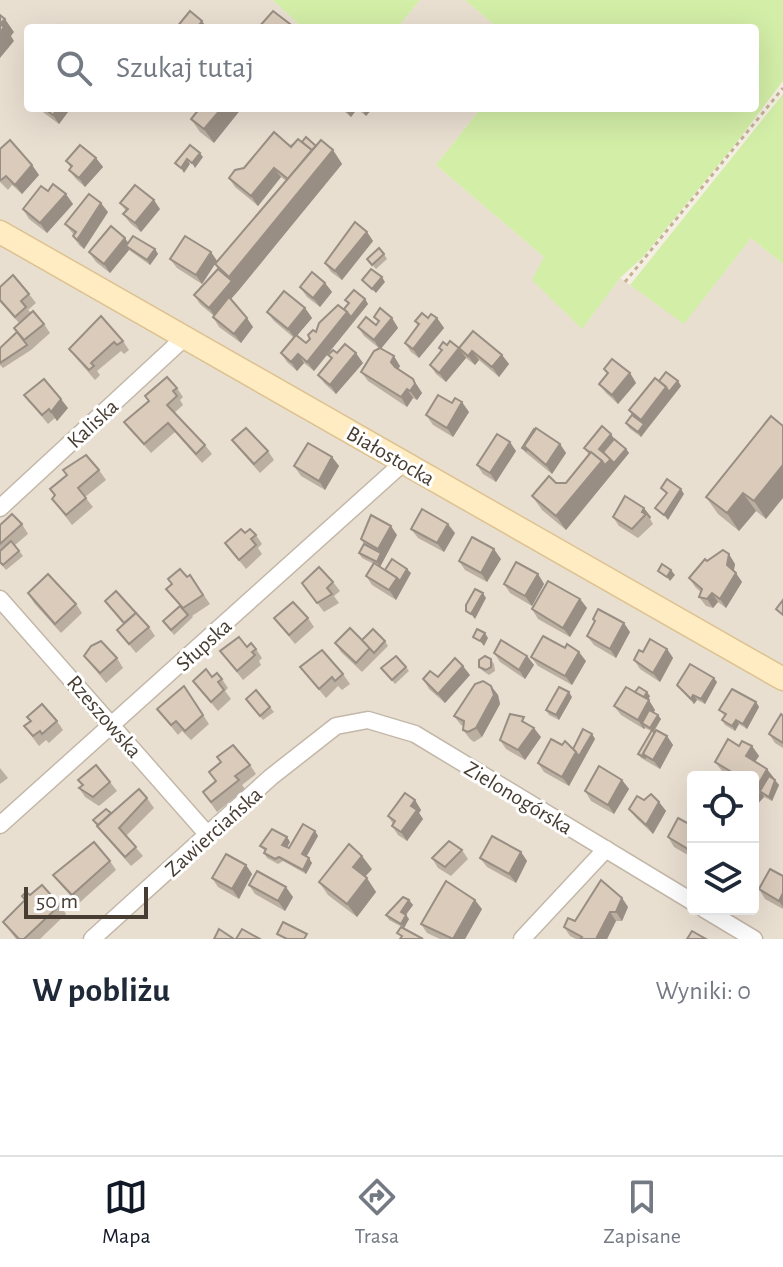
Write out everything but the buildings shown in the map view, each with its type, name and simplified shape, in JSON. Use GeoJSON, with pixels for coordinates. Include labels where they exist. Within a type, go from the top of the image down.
{"type":"FeatureCollection","features":[{"type":"Feature","properties":{"kind":"street","name":"Białostocka"},"geometry":{"type":"LineString","coordinates":[[0,232],[783,679]]}},
{"type":"Feature","properties":{"kind":"street","name":"Kaliska"},"geometry":{"type":"LineString","coordinates":[[0,508],[184,338]]}},
{"type":"Feature","properties":{"kind":"street","name":"Słupska"},"geometry":{"type":"LineString","coordinates":[[0,825],[404,462]]}},
{"type":"Feature","properties":{"kind":"street","name":"Rzeszowska"},"geometry":{"type":"LineString","coordinates":[[0,599],[208,835]]}},
{"type":"Feature","properties":{"kind":"street","name":"Zielonogórska"},"geometry":{"type":"LineString","coordinates":[[336,726],[368,720],[415,734],[687,898]]}},
{"type":"Feature","properties":{"kind":"street","name":"Zawierciańska"},"geometry":{"type":"LineString","coordinates":[[92,939],[336,726]]}},
{"type":"Feature","properties":{"kind":"street"},"geometry":{"type":"LineString","coordinates":[[522,939],[606,849]]}},
{"type":"Feature","properties":{"kind":"street"},"geometry":{"type":"LineString","coordinates":[[714,915],[754,939]]}},
{"type":"Feature","properties":{"kind":"path"},"geometry":{"type":"LineString","coordinates":[[625,282],[783,88]]}},
{"type":"Feature","properties":{"kind":"shaded area"},"geometry":{"type":"Polygon","coordinates":[[[0,0],[273,0],[299,24],[24,24],[24,112],[478,112],[436,165],[544,257],[582,328],[620,278],[684,323],[751,238],[783,264],[783,939],[0,939],[0,0]]]}},
{"type":"Feature","properties":{"kind":"shaded area"},"geometry":{"type":"Polygon","coordinates":[[[420,0],[465,0],[493,24],[400,24],[420,0]]]}},
{"type":"Feature","properties":{"kind":"green space"},"geometry":{"type":"Polygon","coordinates":[[[273,0],[420,0],[400,24],[299,24],[273,0]]]}},
{"type":"Feature","properties":{"kind":"green space"},"geometry":{"type":"Polygon","coordinates":[[[465,0],[783,0],[783,81],[737,142],[642,258],[620,278],[582,329],[532,280],[544,257],[436,165],[478,112],[759,112],[759,24],[493,24],[465,0]]]}},
{"type":"Feature","properties":{"kind":"green space"},"geometry":{"type":"Polygon","coordinates":[[[783,94],[783,264],[751,238],[684,324],[630,285],[783,94]]]}}]}
